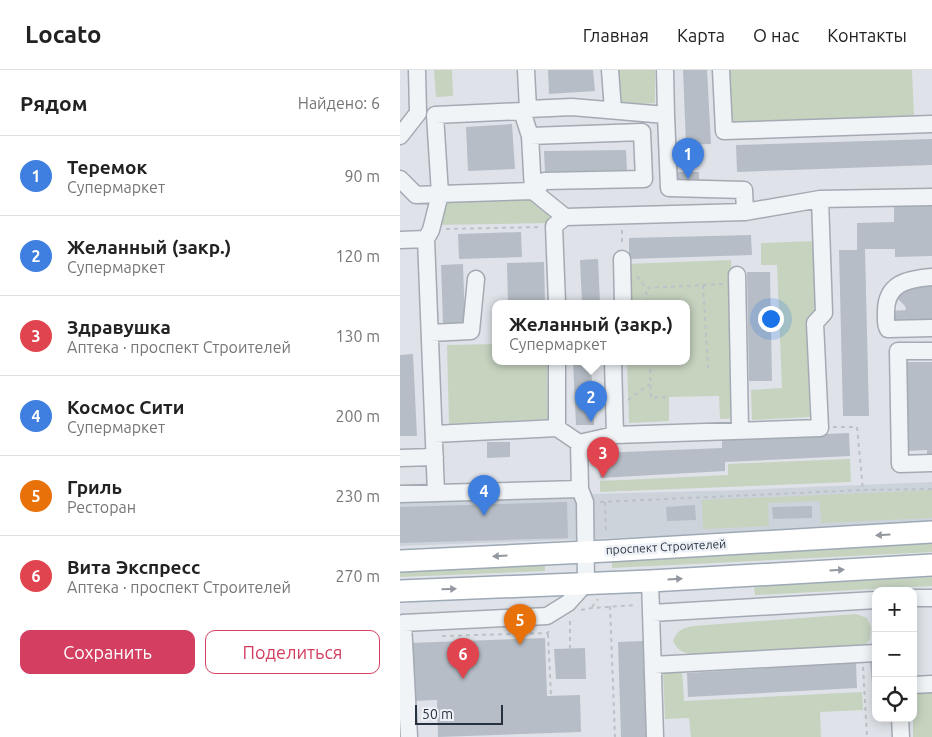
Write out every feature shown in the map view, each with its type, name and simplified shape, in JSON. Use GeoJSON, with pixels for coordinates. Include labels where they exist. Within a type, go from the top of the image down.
{"type":"FeatureCollection","features":[{"type":"Feature","properties":{"kind":"main road","name":"проспект Строителей"},"geometry":{"type":"LineString","coordinates":[[400,561],[932,532]]}},
{"type":"Feature","properties":{"kind":"main road"},"geometry":{"type":"LineString","coordinates":[[400,591],[650,581],[932,565]]}},
{"type":"Feature","properties":{"kind":"lane"},"geometry":{"type":"LineString","coordinates":[[400,136],[418,114],[417,70]]}},
{"type":"Feature","properties":{"kind":"lane"},"geometry":{"type":"LineString","coordinates":[[526,70],[525,110],[530,136],[533,191],[560,222],[557,300]]}},
{"type":"Feature","properties":{"kind":"lane"},"geometry":{"type":"LineString","coordinates":[[610,70],[613,110]]}},
{"type":"Feature","properties":{"kind":"lane"},"geometry":{"type":"LineString","coordinates":[[665,70],[669,188],[744,190],[745,212]]}},
{"type":"Feature","properties":{"kind":"lane"},"geometry":{"type":"LineString","coordinates":[[721,70],[724,131],[932,124]]}},
{"type":"Feature","properties":{"kind":"lane"},"geometry":{"type":"LineString","coordinates":[[436,493],[428,235],[440,194],[435,115],[572,107],[666,116]]}},
{"type":"Feature","properties":{"kind":"lane"},"geometry":{"type":"LineString","coordinates":[[400,179],[416,195],[533,191],[544,182],[644,179],[642,132],[530,136]]}},
{"type":"Feature","properties":{"kind":"lane"},"geometry":{"type":"LineString","coordinates":[[560,222],[745,212],[820,200],[932,196]]}},
{"type":"Feature","properties":{"kind":"lane"},"geometry":{"type":"LineString","coordinates":[[434,434],[557,428],[578,443],[615,435],[740,429],[820,428],[815,324],[824,313],[820,200]]}},
{"type":"Feature","properties":{"kind":"lane"},"geometry":{"type":"LineString","coordinates":[[400,240],[428,235]]}},
{"type":"Feature","properties":{"kind":"lane"},"geometry":{"type":"LineString","coordinates":[[622,259],[623,300]]}},
{"type":"Feature","properties":{"kind":"lane"},"geometry":{"type":"LineString","coordinates":[[932,278],[911,279],[900,283],[889,295],[886,303],[886,326],[888,329],[932,328]]}},
{"type":"Feature","properties":{"kind":"lane"},"geometry":{"type":"LineString","coordinates":[[430,333],[471,331],[476,279]]}},
{"type":"Feature","properties":{"kind":"lane"},"geometry":{"type":"LineString","coordinates":[[737,279],[740,429]]}},
{"type":"Feature","properties":{"kind":"lane"},"geometry":{"type":"LineString","coordinates":[[932,350],[898,351],[900,464],[932,463]]}},
{"type":"Feature","properties":{"kind":"lane"},"geometry":{"type":"LineString","coordinates":[[557,365],[557,428]]}},
{"type":"Feature","properties":{"kind":"lane"},"geometry":{"type":"LineString","coordinates":[[613,365],[615,435]]}},
{"type":"Feature","properties":{"kind":"lane"},"geometry":{"type":"LineString","coordinates":[[409,737],[403,675],[401,623],[547,616],[568,603],[586,583],[586,552],[578,443]]}},
{"type":"Feature","properties":{"kind":"lane"},"geometry":{"type":"LineString","coordinates":[[400,458],[435,457]]}},
{"type":"Feature","properties":{"kind":"lane"},"geometry":{"type":"LineString","coordinates":[[400,494],[582,496]]}},
{"type":"Feature","properties":{"kind":"lane"},"geometry":{"type":"LineString","coordinates":[[650,581],[656,737]]}},
{"type":"Feature","properties":{"kind":"lane"},"geometry":{"type":"LineString","coordinates":[[917,598],[932,598]]}},
{"type":"Feature","properties":{"kind":"lane"},"geometry":{"type":"LineString","coordinates":[[652,613],[872,600]]}},
{"type":"Feature","properties":{"kind":"lane"},"geometry":{"type":"LineString","coordinates":[[653,665],[869,654]]}},
{"type":"Feature","properties":{"kind":"lane"},"geometry":{"type":"LineString","coordinates":[[917,684],[932,684]]}},
{"type":"Feature","properties":{"kind":"lane"},"geometry":{"type":"LineString","coordinates":[[900,722],[901,737]]}},
{"type":"Feature","properties":{"kind":"path"},"geometry":{"type":"LineString","coordinates":[[428,235],[560,222]]}},
{"type":"Feature","properties":{"kind":"path"},"geometry":{"type":"LineString","coordinates":[[647,300],[646,288],[703,285],[737,279]]}},
{"type":"Feature","properties":{"kind":"path"},"geometry":{"type":"LineString","coordinates":[[703,285],[708,368]]}},
{"type":"Feature","properties":{"kind":"path"},"geometry":{"type":"LineString","coordinates":[[650,365],[651,398],[668,397]]}},
{"type":"Feature","properties":{"kind":"path"},"geometry":{"type":"LineString","coordinates":[[628,401],[650,384]]}},
{"type":"Feature","properties":{"kind":"path"},"geometry":{"type":"LineString","coordinates":[[820,428],[857,427],[863,490]]}},
{"type":"Feature","properties":{"kind":"path"},"geometry":{"type":"LineString","coordinates":[[582,496],[932,488]]}},
{"type":"Feature","properties":{"kind":"path"},"geometry":{"type":"LineString","coordinates":[[610,606],[614,737]]}},
{"type":"Feature","properties":{"kind":"path"},"geometry":{"type":"LineString","coordinates":[[570,649],[569,624],[571,618]]}},
{"type":"Feature","properties":{"kind":"path"},"geometry":{"type":"LineString","coordinates":[[548,633],[551,696]]}},
{"type":"Feature","properties":{"kind":"path"},"geometry":{"type":"LineString","coordinates":[[526,634],[526,639]]}},
{"type":"Feature","properties":{"kind":"path"},"geometry":{"type":"LineString","coordinates":[[447,636],[447,642]]}},
{"type":"Feature","properties":{"kind":"path"},"geometry":{"type":"LineString","coordinates":[[867,737],[869,654]]}},
{"type":"Feature","properties":{"kind":"shaded area"},"geometry":{"type":"Polygon","coordinates":[[[932,482],[932,521],[642,537],[400,546],[400,499],[741,490],[932,482]]]}},
{"type":"Feature","properties":{"kind":"green space"},"geometry":{"type":"Polygon","coordinates":[[[434,70],[452,70],[453,96],[436,97],[434,70]]]}},
{"type":"Feature","properties":{"kind":"green space"},"geometry":{"type":"Polygon","coordinates":[[[614,70],[655,70],[655,103],[615,105],[614,70]]]}},
{"type":"Feature","properties":{"kind":"green space"},"geometry":{"type":"Polygon","coordinates":[[[725,70],[912,70],[914,117],[728,125],[725,70]]]}},
{"type":"Feature","properties":{"kind":"green space"},"geometry":{"type":"Polygon","coordinates":[[[532,195],[549,208],[549,223],[435,225],[444,198],[532,195]]]}},
{"type":"Feature","properties":{"kind":"green space"},"geometry":{"type":"Polygon","coordinates":[[[815,241],[817,309],[806,322],[810,417],[752,420],[751,390],[782,388],[777,265],[761,265],[761,243],[815,241]]]}},
{"type":"Feature","properties":{"kind":"green space"},"geometry":{"type":"Polygon","coordinates":[[[731,260],[737,418],[720,419],[719,396],[669,397],[669,421],[629,423],[627,365],[690,365],[690,300],[628,300],[626,264],[731,260]]]}},
{"type":"Feature","properties":{"kind":"green space"},"geometry":{"type":"Polygon","coordinates":[[[492,344],[492,365],[547,365],[548,419],[449,424],[447,345],[492,344]]]}},
{"type":"Feature","properties":{"kind":"green space"},"geometry":{"type":"Polygon","coordinates":[[[850,459],[851,482],[600,492],[600,481],[728,475],[728,464],[850,459]]]}},
{"type":"Feature","properties":{"kind":"green space"},"geometry":{"type":"Polygon","coordinates":[[[932,490],[932,518],[821,523],[820,501],[768,503],[769,526],[703,529],[702,500],[932,490]]]}},
{"type":"Feature","properties":{"kind":"green space"},"geometry":{"type":"Polygon","coordinates":[[[932,543],[932,552],[612,568],[612,558],[932,543]]]}},
{"type":"Feature","properties":{"kind":"green space"},"geometry":{"type":"Polygon","coordinates":[[[545,562],[545,571],[400,577],[400,568],[545,562]]]}},
{"type":"Feature","properties":{"kind":"green space"},"geometry":{"type":"Polygon","coordinates":[[[932,577],[932,586],[872,587],[872,589],[755,595],[754,586],[932,577]]]}},
{"type":"Feature","properties":{"kind":"green space"},"geometry":{"type":"Polygon","coordinates":[[[856,614],[867,618],[871,627],[870,640],[862,647],[696,655],[688,654],[677,648],[673,641],[676,634],[681,630],[693,626],[856,614]]]}},
{"type":"Feature","properties":{"kind":"green space"},"geometry":{"type":"Polygon","coordinates":[[[682,670],[684,701],[862,692],[863,710],[820,712],[821,737],[691,737],[689,718],[665,719],[663,671],[682,670]]]}},
{"type":"Feature","properties":{"kind":"green space"},"geometry":{"type":"Polygon","coordinates":[[[917,688],[932,688],[932,737],[913,737],[913,722],[917,722],[917,688]]]}},
{"type":"Feature","properties":{"kind":"building"},"geometry":{"type":"Polygon","coordinates":[[[548,70],[593,70],[595,91],[549,94],[548,70]]]}},
{"type":"Feature","properties":{"kind":"building"},"geometry":{"type":"Polygon","coordinates":[[[683,70],[707,70],[711,144],[686,145],[683,70]]]}},
{"type":"Feature","properties":{"kind":"building"},"geometry":{"type":"Polygon","coordinates":[[[512,124],[515,169],[468,171],[466,127],[512,124]]]}},
{"type":"Feature","properties":{"kind":"building"},"geometry":{"type":"Polygon","coordinates":[[[932,139],[932,165],[737,172],[736,145],[932,139]]]}},
{"type":"Feature","properties":{"kind":"building"},"geometry":{"type":"Polygon","coordinates":[[[626,150],[627,170],[545,172],[544,151],[626,150]]]}},
{"type":"Feature","properties":{"kind":"building"},"geometry":{"type":"Polygon","coordinates":[[[677,172],[699,172],[699,185],[677,185],[677,172]]]}},
{"type":"Feature","properties":{"kind":"building"},"geometry":{"type":"Polygon","coordinates":[[[932,205],[932,256],[895,257],[895,249],[865,249],[869,416],[843,416],[839,250],[857,250],[857,223],[894,222],[894,206],[932,205]]]}},
{"type":"Feature","properties":{"kind":"building"},"geometry":{"type":"Polygon","coordinates":[[[521,232],[522,257],[459,259],[458,234],[521,232]]]}},
{"type":"Feature","properties":{"kind":"building"},"geometry":{"type":"Polygon","coordinates":[[[751,235],[752,255],[629,259],[629,238],[751,235]]]}},
{"type":"Feature","properties":{"kind":"building"},"geometry":{"type":"Polygon","coordinates":[[[598,259],[600,300],[582,300],[580,260],[598,259]]]}},
{"type":"Feature","properties":{"kind":"building"},"geometry":{"type":"Polygon","coordinates":[[[544,262],[545,300],[508,300],[507,263],[544,262]]]}},
{"type":"Feature","properties":{"kind":"building"},"geometry":{"type":"Polygon","coordinates":[[[463,264],[465,323],[443,324],[441,265],[463,264]]]}},
{"type":"Feature","properties":{"kind":"building"},"geometry":{"type":"Polygon","coordinates":[[[747,272],[770,272],[772,381],[749,381],[747,272]]]}},
{"type":"Feature","properties":{"kind":"building"},"geometry":{"type":"Polygon","coordinates":[[[914,282],[932,283],[932,323],[906,324],[906,317],[905,323],[892,324],[891,311],[906,310],[905,306],[897,298],[914,282]]]}},
{"type":"Feature","properties":{"kind":"building"},"geometry":{"type":"Polygon","coordinates":[[[413,354],[417,436],[400,436],[400,355],[413,354]]]}},
{"type":"Feature","properties":{"kind":"building"},"geometry":{"type":"Polygon","coordinates":[[[903,362],[932,362],[932,456],[927,456],[927,450],[906,451],[903,362]]]}},
{"type":"Feature","properties":{"kind":"building"},"geometry":{"type":"Polygon","coordinates":[[[573,365],[591,365],[594,425],[576,425],[573,365]]]}},
{"type":"Feature","properties":{"kind":"building"},"geometry":{"type":"Polygon","coordinates":[[[849,433],[850,456],[725,462],[725,471],[600,478],[598,453],[722,448],[722,438],[849,433]]]}},
{"type":"Feature","properties":{"kind":"building"},"geometry":{"type":"Polygon","coordinates":[[[487,442],[510,442],[510,457],[487,458],[487,442]]]}},
{"type":"Feature","properties":{"kind":"building"},"geometry":{"type":"Polygon","coordinates":[[[567,502],[568,538],[400,543],[400,507],[567,502]]]}},
{"type":"Feature","properties":{"kind":"building"},"geometry":{"type":"Polygon","coordinates":[[[695,505],[696,520],[667,521],[666,507],[695,505]]]}},
{"type":"Feature","properties":{"kind":"building"},"geometry":{"type":"Polygon","coordinates":[[[812,506],[812,518],[773,519],[772,507],[812,506]]]}},
{"type":"Feature","properties":{"kind":"building"},"geometry":{"type":"Polygon","coordinates":[[[545,638],[547,696],[580,695],[581,732],[438,737],[437,700],[412,701],[410,643],[545,638]]]}},
{"type":"Feature","properties":{"kind":"building"},"geometry":{"type":"Polygon","coordinates":[[[643,641],[646,737],[621,737],[618,642],[643,641]]]}},
{"type":"Feature","properties":{"kind":"building"},"geometry":{"type":"Polygon","coordinates":[[[585,648],[586,679],[556,679],[554,649],[585,648]]]}},
{"type":"Feature","properties":{"kind":"building"},"geometry":{"type":"Polygon","coordinates":[[[870,662],[872,662],[872,684],[870,662]]]}},
{"type":"Feature","properties":{"kind":"building"},"geometry":{"type":"Polygon","coordinates":[[[856,663],[857,688],[688,697],[687,673],[856,663]]]}},
{"type":"Feature","properties":{"kind":"place","name":"Теремок"},"geometry":{"type":"Point","coordinates":[688,179]}},
{"type":"Feature","properties":{"kind":"place","name":"Желанный (закр.)"},"geometry":{"type":"Point","coordinates":[591,422]}},
{"type":"Feature","properties":{"kind":"place","name":"Здравушка"},"geometry":{"type":"Point","coordinates":[603,478]}},
{"type":"Feature","properties":{"kind":"place","name":"Космос Сити"},"geometry":{"type":"Point","coordinates":[484,516]}},
{"type":"Feature","properties":{"kind":"place","name":"Гриль"},"geometry":{"type":"Point","coordinates":[520,645]}},
{"type":"Feature","properties":{"kind":"place","name":"Вита Экспресс"},"geometry":{"type":"Point","coordinates":[463,679]}}]}
